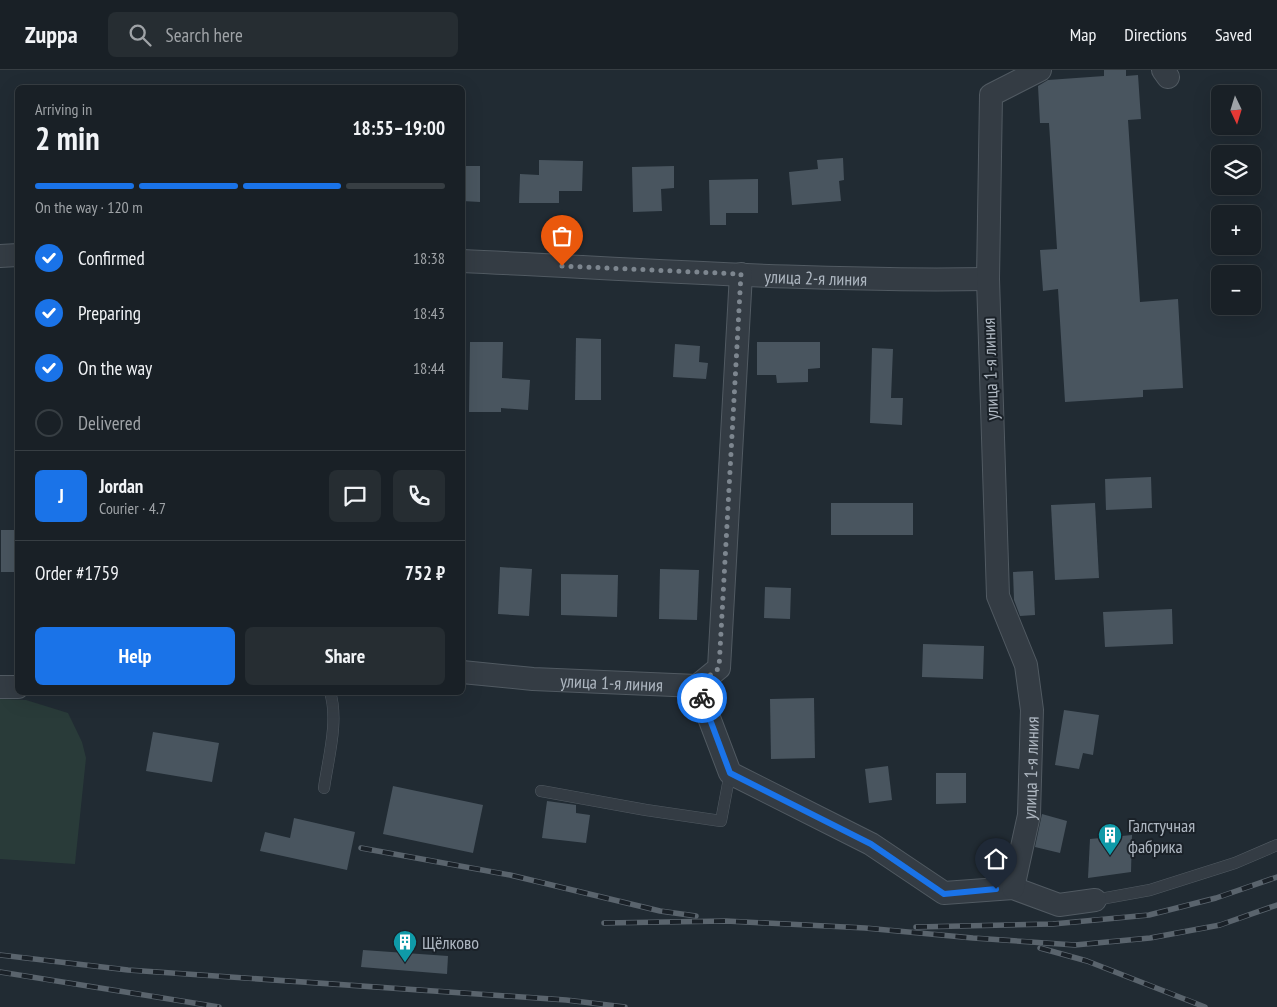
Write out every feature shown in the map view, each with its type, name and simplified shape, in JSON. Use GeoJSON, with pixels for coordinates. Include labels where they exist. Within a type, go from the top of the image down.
{"type":"FeatureCollection","features":[{"type":"Feature","properties":{"kind":"street","name":"улица 1-я линия"},"geometry":{"type":"LineString","coordinates":[[1012,888],[1030,815],[1032,710],[1026,665],[998,596],[988,279],[991,95],[1040,70]]}},
{"type":"Feature","properties":{"kind":"street"},"geometry":{"type":"LineString","coordinates":[[0,256],[15,255]]}},
{"type":"Feature","properties":{"kind":"street","name":"улица 2-я линия"},"geometry":{"type":"LineString","coordinates":[[465,261],[741,274],[934,280],[988,279]]}},
{"type":"Feature","properties":{"kind":"street"},"geometry":{"type":"LineString","coordinates":[[741,274],[719,668],[697,686],[730,773],[871,844],[944,894],[1012,888],[1059,905],[1095,900]]}},
{"type":"Feature","properties":{"kind":"street","name":"улица 1-я линия"},"geometry":{"type":"LineString","coordinates":[[465,672],[533,679],[697,686]]}},
{"type":"Feature","properties":{"kind":"street"},"geometry":{"type":"LineString","coordinates":[[0,687],[15,687]]}},
{"type":"Feature","properties":{"kind":"lane"},"geometry":{"type":"LineString","coordinates":[[324,788],[333,727],[334,705],[331,695]]}},
{"type":"Feature","properties":{"kind":"lane"},"geometry":{"type":"LineString","coordinates":[[541,791],[721,821],[730,773]]}},
{"type":"Feature","properties":{"kind":"lane"},"geometry":{"type":"LineString","coordinates":[[1095,900],[1150,890],[1236,864],[1277,845]]}},
{"type":"Feature","properties":{"kind":"shaded area"},"geometry":{"type":"Polygon","coordinates":[[[0,699],[26,700],[68,713],[82,742],[86,758],[75,864],[0,859],[0,699]]]}},
{"type":"Feature","properties":{"kind":"building"},"geometry":{"type":"Polygon","coordinates":[[[1104,70],[1126,70],[1126,76],[1138,75],[1141,119],[1128,120],[1140,302],[1178,299],[1183,388],[1143,390],[1143,397],[1065,402],[1058,289],[1043,291],[1040,250],[1057,249],[1049,123],[1040,123],[1038,86],[1048,80],[1104,76],[1104,70]]]}},
{"type":"Feature","properties":{"kind":"building"},"geometry":{"type":"Polygon","coordinates":[[[843,158],[844,180],[839,181],[841,201],[792,205],[789,172],[818,169],[817,160],[843,158]]]}},
{"type":"Feature","properties":{"kind":"building"},"geometry":{"type":"Polygon","coordinates":[[[539,160],[583,161],[582,191],[559,191],[559,203],[519,203],[520,174],[539,175],[539,160]]]}},
{"type":"Feature","properties":{"kind":"building"},"geometry":{"type":"Polygon","coordinates":[[[465,166],[480,166],[480,202],[465,201],[465,166]]]}},
{"type":"Feature","properties":{"kind":"building"},"geometry":{"type":"Polygon","coordinates":[[[674,166],[674,188],[661,189],[662,211],[633,212],[632,167],[674,166]]]}},
{"type":"Feature","properties":{"kind":"building"},"geometry":{"type":"Polygon","coordinates":[[[758,179],[758,213],[726,213],[726,225],[710,225],[709,180],[758,179]]]}},
{"type":"Feature","properties":{"kind":"building"},"geometry":{"type":"Polygon","coordinates":[[[576,338],[601,339],[601,400],[575,400],[576,338]]]}},
{"type":"Feature","properties":{"kind":"building"},"geometry":{"type":"Polygon","coordinates":[[[470,342],[503,342],[502,378],[530,380],[528,410],[501,408],[501,412],[469,412],[470,342]]]}},
{"type":"Feature","properties":{"kind":"building"},"geometry":{"type":"Polygon","coordinates":[[[757,342],[820,342],[820,368],[808,369],[808,382],[777,383],[776,375],[757,375],[757,342]]]}},
{"type":"Feature","properties":{"kind":"building"},"geometry":{"type":"Polygon","coordinates":[[[675,344],[700,346],[699,362],[708,363],[706,379],[673,377],[675,344]]]}},
{"type":"Feature","properties":{"kind":"building"},"geometry":{"type":"Polygon","coordinates":[[[872,348],[893,349],[891,398],[903,398],[902,425],[870,423],[872,348]]]}},
{"type":"Feature","properties":{"kind":"building"},"geometry":{"type":"Polygon","coordinates":[[[1151,477],[1152,508],[1106,510],[1105,479],[1151,477]]]}},
{"type":"Feature","properties":{"kind":"building"},"geometry":{"type":"Polygon","coordinates":[[[831,503],[913,503],[913,535],[831,535],[831,503]]]}},
{"type":"Feature","properties":{"kind":"building"},"geometry":{"type":"Polygon","coordinates":[[[1095,503],[1099,578],[1055,580],[1051,505],[1095,503]]]}},
{"type":"Feature","properties":{"kind":"building"},"geometry":{"type":"Polygon","coordinates":[[[1,530],[15,530],[15,572],[1,572],[1,530]]]}},
{"type":"Feature","properties":{"kind":"building"},"geometry":{"type":"Polygon","coordinates":[[[500,567],[532,569],[529,616],[498,614],[500,567]]]}},
{"type":"Feature","properties":{"kind":"building"},"geometry":{"type":"Polygon","coordinates":[[[660,569],[699,570],[697,620],[659,619],[660,569]]]}},
{"type":"Feature","properties":{"kind":"building"},"geometry":{"type":"Polygon","coordinates":[[[1033,571],[1035,615],[1020,616],[1014,600],[1013,572],[1033,571]]]}},
{"type":"Feature","properties":{"kind":"building"},"geometry":{"type":"Polygon","coordinates":[[[561,574],[618,575],[617,617],[561,615],[561,574]]]}},
{"type":"Feature","properties":{"kind":"building"},"geometry":{"type":"Polygon","coordinates":[[[765,587],[791,588],[790,619],[764,618],[765,587]]]}},
{"type":"Feature","properties":{"kind":"building"},"geometry":{"type":"Polygon","coordinates":[[[1172,609],[1173,644],[1105,647],[1103,612],[1172,609]]]}},
{"type":"Feature","properties":{"kind":"building"},"geometry":{"type":"Polygon","coordinates":[[[923,644],[984,646],[983,679],[922,677],[923,644]]]}},
{"type":"Feature","properties":{"kind":"building"},"geometry":{"type":"Polygon","coordinates":[[[814,698],[815,758],[771,759],[770,699],[814,698]]]}},
{"type":"Feature","properties":{"kind":"building"},"geometry":{"type":"Polygon","coordinates":[[[1064,710],[1099,715],[1093,755],[1083,753],[1079,769],[1055,765],[1064,710]]]}},
{"type":"Feature","properties":{"kind":"building"},"geometry":{"type":"Polygon","coordinates":[[[153,732],[219,743],[212,782],[146,771],[153,732]]]}},
{"type":"Feature","properties":{"kind":"building"},"geometry":{"type":"Polygon","coordinates":[[[888,766],[892,800],[869,803],[865,769],[888,766]]]}},
{"type":"Feature","properties":{"kind":"building"},"geometry":{"type":"Polygon","coordinates":[[[936,773],[966,773],[966,803],[936,804],[936,773]]]}},
{"type":"Feature","properties":{"kind":"building"},"geometry":{"type":"Polygon","coordinates":[[[393,786],[483,805],[473,853],[383,834],[393,786]]]}},
{"type":"Feature","properties":{"kind":"building"},"geometry":{"type":"Polygon","coordinates":[[[547,801],[576,805],[576,813],[590,815],[586,843],[542,838],[547,801]]]}},
{"type":"Feature","properties":{"kind":"building"},"geometry":{"type":"Polygon","coordinates":[[[1042,814],[1067,821],[1060,853],[1035,847],[1042,814]]]}},
{"type":"Feature","properties":{"kind":"building"},"geometry":{"type":"Polygon","coordinates":[[[294,818],[355,832],[347,870],[260,851],[265,832],[290,838],[294,818]]]}},
{"type":"Feature","properties":{"kind":"building","name":"Галстучная фабрика"},"geometry":{"type":"Polygon","coordinates":[[[1132,835],[1131,872],[1088,878],[1090,839],[1132,835]]]}},
{"type":"Feature","properties":{"kind":"building","name":"Щёлково"},"geometry":{"type":"Polygon","coordinates":[[[363,950],[448,956],[447,974],[361,967],[363,950]]]}},
{"type":"Feature","properties":{"kind":"railway"},"geometry":{"type":"LineString","coordinates":[[361,848],[510,875],[660,911],[696,916]]}},
{"type":"Feature","properties":{"kind":"railway"},"geometry":{"type":"LineString","coordinates":[[916,927],[1053,924],[1149,915],[1216,898],[1277,877]]}},
{"type":"Feature","properties":{"kind":"railway"},"geometry":{"type":"LineString","coordinates":[[604,923],[726,921],[865,928],[1075,945],[1150,938],[1220,925],[1277,905]]}},
{"type":"Feature","properties":{"kind":"railway"},"geometry":{"type":"LineString","coordinates":[[1040,948],[1087,961],[1205,1007]]}},
{"type":"Feature","properties":{"kind":"railway"},"geometry":{"type":"LineString","coordinates":[[0,955],[128,970],[566,1000],[625,1007]]}},
{"type":"Feature","properties":{"kind":"railway"},"geometry":{"type":"LineString","coordinates":[[0,972],[219,1007]]}},
{"type":"Feature","properties":{"kind":"way so far"},"geometry":{"type":"LineString","coordinates":[[562,266],[741,274],[719,668],[697,686],[702,698]]}},
{"type":"Feature","properties":{"kind":"place","name":"Галстучная фабрика"},"geometry":{"type":"Point","coordinates":[1110,856]}},
{"type":"Feature","properties":{"kind":"place","name":"Щёлково"},"geometry":{"type":"Point","coordinates":[405,963]}},
{"type":"Feature","properties":{"kind":"route"},"geometry":{"type":"LineString","coordinates":[[702,698],[730,773],[871,844],[944,894],[996,889]]}}]}
